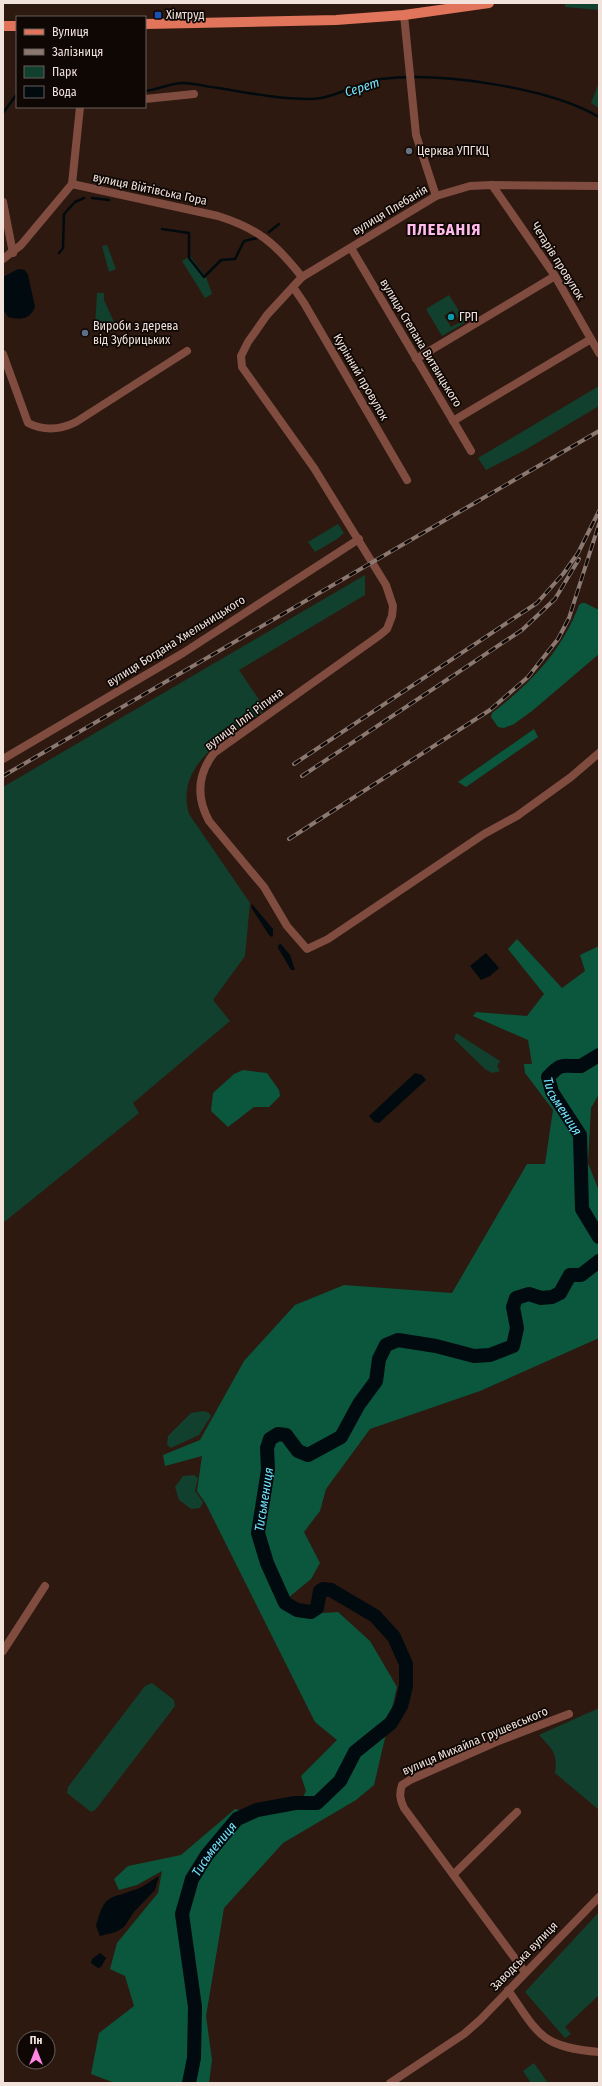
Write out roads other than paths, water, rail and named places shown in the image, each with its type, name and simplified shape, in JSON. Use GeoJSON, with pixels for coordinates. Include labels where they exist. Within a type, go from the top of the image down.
{"type":"FeatureCollection","features":[{"type":"Feature","properties":{"kind":"main road"},"geometry":{"type":"LineString","coordinates":[[146,24],[318,21],[404,15],[489,3]]}},
{"type":"Feature","properties":{"kind":"main road"},"geometry":{"type":"LineString","coordinates":[[3,26],[16,26]]}},
{"type":"Feature","properties":{"kind":"street"},"geometry":{"type":"LineString","coordinates":[[404,15],[416,135],[436,196]]}},
{"type":"Feature","properties":{"kind":"street"},"geometry":{"type":"LineString","coordinates":[[146,99],[194,94]]}},
{"type":"Feature","properties":{"kind":"street"},"geometry":{"type":"LineString","coordinates":[[3,259],[13,252],[72,184],[80,108]]}},
{"type":"Feature","properties":{"kind":"street","name":"вулиця Війтівська Гора"},"geometry":{"type":"LineString","coordinates":[[72,184],[218,216],[249,227],[271,243],[285,256],[302,277]]}},
{"type":"Feature","properties":{"kind":"street","name":"Четарів провулок"},"geometry":{"type":"LineString","coordinates":[[492,185],[555,276],[599,353]]}},
{"type":"Feature","properties":{"kind":"street","name":"вулиця Плебанія"},"geometry":{"type":"LineString","coordinates":[[241,356],[248,342],[267,315],[302,277],[436,196],[470,186],[599,186]]}},
{"type":"Feature","properties":{"kind":"street"},"geometry":{"type":"LineString","coordinates":[[3,205],[13,252]]}},
{"type":"Feature","properties":{"kind":"street","name":"вулиця Степана Витвицького"},"geometry":{"type":"LineString","coordinates":[[351,248],[471,451]]}},
{"type":"Feature","properties":{"kind":"street"},"geometry":{"type":"LineString","coordinates":[[416,359],[555,276]]}},
{"type":"Feature","properties":{"kind":"street","name":"Курінний провулок"},"geometry":{"type":"LineString","coordinates":[[293,287],[304,303],[407,480]]}},
{"type":"Feature","properties":{"kind":"street"},"geometry":{"type":"LineString","coordinates":[[453,422],[591,339]]}},
{"type":"Feature","properties":{"kind":"street"},"geometry":{"type":"LineString","coordinates":[[3,354],[28,422],[41,427],[55,429],[76,422],[187,351]]}},
{"type":"Feature","properties":{"kind":"street","name":"вулиця Іллі Ріпина"},"geometry":{"type":"LineString","coordinates":[[241,356],[241,363],[245,373],[314,468],[359,539],[390,596],[393,611],[387,629],[214,753],[203,770],[199,790],[204,811],[209,821],[264,887],[287,926],[307,949],[328,939],[484,834],[517,816],[571,777],[599,753]]}},
{"type":"Feature","properties":{"kind":"street","name":"вулиця Богдана Хмельницького"},"geometry":{"type":"LineString","coordinates":[[3,759],[183,653],[359,539]]}},
{"type":"Feature","properties":{"kind":"street"},"geometry":{"type":"LineString","coordinates":[[3,1651],[46,1586]]}},
{"type":"Feature","properties":{"kind":"street","name":"вулиця Михайла Грушевського"},"geometry":{"type":"LineString","coordinates":[[525,1972],[404,1808],[400,1799],[402,1785],[496,1742],[569,1714]]}},
{"type":"Feature","properties":{"kind":"street"},"geometry":{"type":"LineString","coordinates":[[454,1874],[517,1812]]}},
{"type":"Feature","properties":{"kind":"street","name":"Заводська вулиця"},"geometry":{"type":"LineString","coordinates":[[390,2083],[466,2032],[599,1897]]}},
{"type":"Feature","properties":{"kind":"street"},"geometry":{"type":"LineString","coordinates":[[508,1990],[529,2020],[547,2040],[557,2046],[572,2050],[599,2052]]}},
{"type":"Feature","properties":{"kind":"water"},"geometry":{"type":"Polygon","coordinates":[[[18,269],[25,270],[28,275],[35,307],[27,317],[20,319],[8,317],[3,309],[3,277],[18,269]]]}},
{"type":"Feature","properties":{"kind":"water"},"geometry":{"type":"Polygon","coordinates":[[[252,904],[273,929],[272,937],[269,935],[251,907],[252,904]]]}},
{"type":"Feature","properties":{"kind":"water"},"geometry":{"type":"Polygon","coordinates":[[[281,944],[290,955],[295,970],[291,970],[278,948],[278,945],[281,944]]]}},
{"type":"Feature","properties":{"kind":"water"},"geometry":{"type":"Polygon","coordinates":[[[486,953],[499,968],[490,976],[481,980],[470,966],[486,953]]]}},
{"type":"Feature","properties":{"kind":"water"},"geometry":{"type":"Polygon","coordinates":[[[415,1073],[422,1075],[426,1080],[379,1123],[374,1122],[369,1116],[415,1073]]]}},
{"type":"Feature","properties":{"kind":"water"},"geometry":{"type":"Polygon","coordinates":[[[159,1876],[155,1890],[134,1912],[124,1927],[116,1932],[100,1936],[96,1926],[102,1907],[106,1902],[109,1899],[140,1888],[159,1876]]]}},
{"type":"Feature","properties":{"kind":"water"},"geometry":{"type":"Polygon","coordinates":[[[100,1953],[106,1958],[101,1967],[98,1968],[91,1963],[92,1959],[100,1953]]]}},
{"type":"Feature","properties":{"kind":"waterway","name":"Серет"},"geometry":{"type":"LineString","coordinates":[[146,91],[178,83],[188,83],[286,98],[309,99],[328,96],[363,83],[381,79],[405,77],[433,78],[493,84],[523,90],[552,97],[577,106],[599,117]]}},
{"type":"Feature","properties":{"kind":"waterway","name":"Серет"},"geometry":{"type":"LineString","coordinates":[[3,113],[16,95]]}},
{"type":"Feature","properties":{"kind":"waterway"},"geometry":{"type":"LineString","coordinates":[[59,253],[63,248],[64,214],[75,202],[84,198]]}},
{"type":"Feature","properties":{"kind":"waterway"},"geometry":{"type":"LineString","coordinates":[[92,198],[109,200]]}},
{"type":"Feature","properties":{"kind":"waterway"},"geometry":{"type":"LineString","coordinates":[[269,232],[279,224]]}},
{"type":"Feature","properties":{"kind":"waterway"},"geometry":{"type":"LineString","coordinates":[[162,229],[189,233],[189,258],[204,277],[221,260],[235,259],[244,241],[257,238]]}},
{"type":"Feature","properties":{"kind":"waterway","name":"Тисьмениця"},"geometry":{"type":"LineString","coordinates":[[599,1055],[581,1066],[560,1067],[548,1077],[552,1092],[580,1135],[582,1209],[599,1237]]}},
{"type":"Feature","properties":{"kind":"waterway","name":"Тисьмениця"},"geometry":{"type":"LineString","coordinates":[[189,2083],[194,2058],[195,2007],[182,1914],[192,1879],[207,1855],[237,1819],[257,1810],[295,1803],[317,1803],[340,1781],[355,1752],[391,1723],[401,1706],[406,1686],[406,1664],[394,1637],[375,1616],[331,1590],[323,1589],[320,1591],[317,1608],[311,1612],[297,1610],[285,1603],[267,1563],[258,1533],[268,1470],[267,1448],[270,1439],[278,1434],[286,1435],[298,1451],[308,1455],[341,1437],[359,1404],[376,1381],[379,1359],[386,1345],[398,1340],[436,1346],[474,1356],[490,1355],[513,1346],[517,1328],[513,1307],[516,1298],[529,1294],[541,1298],[552,1297],[560,1293],[570,1275],[581,1275],[599,1261]]}},
{"type":"Feature","properties":{"kind":"railway"},"geometry":{"type":"LineString","coordinates":[[3,776],[599,431]]}},
{"type":"Feature","properties":{"kind":"railway"},"geometry":{"type":"LineString","coordinates":[[294,764],[537,603],[563,574],[578,553],[599,511]]}},
{"type":"Feature","properties":{"kind":"railway"},"geometry":{"type":"LineString","coordinates":[[289,839],[490,710],[528,677],[558,639],[569,618],[599,524]]}},
{"type":"Feature","properties":{"kind":"railway"},"geometry":{"type":"LineString","coordinates":[[302,776],[522,630],[555,599],[579,559]]}},
{"type":"Feature","properties":{"kind":"place","name":"Хімтруд"},"geometry":{"type":"Point","coordinates":[158,15]}},
{"type":"Feature","properties":{"kind":"place","name":"Церква УПГКЦ"},"geometry":{"type":"Point","coordinates":[409,151]}},
{"type":"Feature","properties":{"kind":"place","name":"ГРП"},"geometry":{"type":"Point","coordinates":[451,317]}},
{"type":"Feature","properties":{"kind":"place","name":"Вироби з дерева від Зубрицьких"},"geometry":{"type":"Point","coordinates":[85,333]}},
{"type":"Feature","properties":{"kind":"district","name":"ПЛЕБАНІЯ"},"geometry":{"type":"Point","coordinates":[444,229]}}]}
